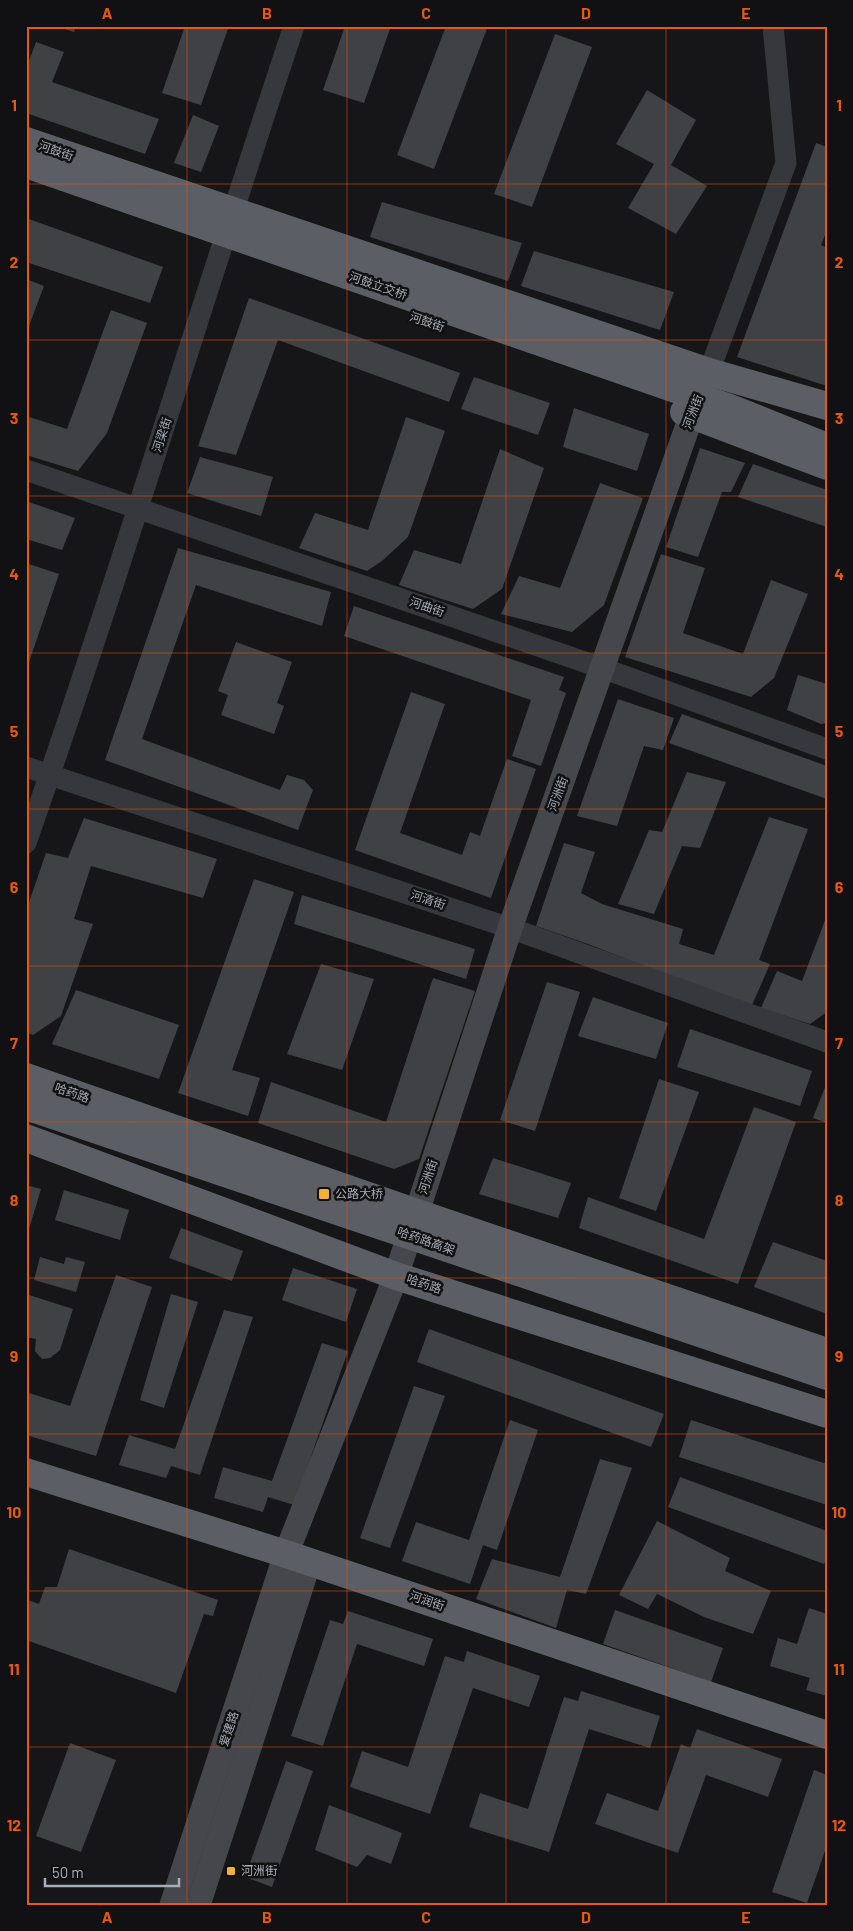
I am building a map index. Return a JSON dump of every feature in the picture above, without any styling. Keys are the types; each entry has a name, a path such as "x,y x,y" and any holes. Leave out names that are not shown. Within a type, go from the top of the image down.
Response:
{"highway":[{"name":"河鼓街","path":"26,141 709,372 827,406"},
{"name":"河鼓立交桥","path":"26,164 730,408"},
{"name":"河鼓街","path":"26,184 691,414 827,466"},
{"path":"730,408 827,432"},
{"path":"730,408 827,447"},
{"name":"哈药路","path":"26,1077 416,1213 827,1352"},
{"name":"哈药路高架","path":"26,1106 827,1376"},
{"name":"哈药路","path":"26,1138 396,1276 827,1414"},
{"name":"河润街","path":"26,1472 298,1558 827,1736"}],"main road":[{"name":"河洲街","path":"298,1558 396,1276 510,928 691,414 709,372"},
{"name":"爱建路","path":"172,1905 298,1558"},
{"name":"爱建路","path":"198,1905 298,1558"}],"street":[{"name":"河梁街","path":"26,843 139,508 232,210 294,26"},
{"name":"河洲街","path":"709,372 786,163 773,26"},
{"name":"河曲街","path":"26,470 602,668 827,749"},
{"name":"河清街","path":"26,767 510,928 827,1042"}],"building":[{"path":"55,26 76,26 74,32"},
{"path":"185,26 229,26 201,105 162,93"},
{"path":"345,26 391,26 364,103 323,90"},
{"path":"446,26 488,26 434,169 397,155"},
{"path":"555,34 592,47 532,207 494,194"},
{"path":"36,42 64,52 52,82 159,119 145,154 26,113 26,69"},
{"path":"647,90 696,120 671,165 707,186 676,234 628,208 654,164 616,144"},
{"path":"193,115 219,126 201,172 174,163"},
{"path":"816,143 827,147 827,230 821,245 827,248 827,386 737,357"},
{"path":"382,202 522,243 508,281 370,237"},
{"path":"26,218 163,267 150,303 26,262"},
{"path":"534,251 674,292 660,330 521,286"},
{"path":"26,279 44,286 26,334"},
{"path":"249,298 460,373 449,402 278,340 236,455 198,446"},
{"path":"111,310 147,323 107,433 78,471 26,455 26,416 67,429"},
{"path":"474,377 550,403 538,435 461,409"},
{"path":"574,408 649,434 637,471 563,447"},
{"path":"406,417 445,431 408,537 382,561 367,571 299,548 315,513 368,530"},
{"path":"700,448 745,463 731,492 722,492 698,557 666,547"},
{"path":"500,449 544,468 502,589 473,609 399,585 414,550 461,564"},
{"path":"200,457 273,477 261,516 187,493"},
{"path":"753,464 827,490 827,527 738,497"},
{"path":"600,483 643,498 604,605 572,632 501,614 519,576 560,588"},
{"path":"26,501 75,518 62,550 26,539"},
{"path":"178,548 331,592 322,626 196,585 142,739 280,790 287,775 304,780 313,790 298,830 105,760"},
{"path":"661,554 705,568 683,633 743,654 771,580 808,594 774,678 751,697 625,657"},
{"path":"26,563 59,574 27,668 26,668"},
{"path":"354,606 564,677 559,690 566,693 541,766 512,756 531,700 344,636"},
{"path":"236,642 292,662 277,703 284,706 274,734 221,715 228,695 218,691"},
{"path":"798,675 827,684 827,723 821,724 787,710"},
{"path":"411,692 445,704 400,833 462,855 470,832 480,836 507,759 536,769 491,898 355,850"},
{"path":"618,699 674,718 663,750 644,746 617,826 577,816"},
{"path":"682,714 827,766 827,799 669,743"},
{"path":"687,772 726,782 700,848 682,846 654,914 618,904 649,830 662,832"},
{"path":"769,817 808,829 759,960 770,964 752,1005 536,926 564,843 595,852 581,893 602,904 683,929 679,944 714,955"},
{"path":"84,818 217,859 203,898 91,866 74,919 93,924 61,1016 33,1035 26,1032 26,911 46,853 68,858"},
{"path":"254,879 294,892 232,1070 260,1078 248,1116 178,1093"},
{"path":"302,895 475,949 466,979 294,924"},
{"path":"827,915 827,1012 810,1024 761,1008 777,971 802,981"},
{"path":"321,964 374,979 342,1070 287,1054"},
{"path":"433,978 475,991 419,1159 394,1169 258,1123 271,1082 386,1122"},
{"path":"547,982 580,992 535,1131 500,1120"},
{"path":"76,990 179,1025 159,1079 52,1044"},
{"path":"593,997 668,1023 656,1059 578,1036"},
{"path":"690,1029 812,1071 800,1106 677,1067"},
{"path":"659,1079 699,1092 656,1211 619,1198"},
{"path":"827,1082 827,1123 813,1118"},
{"path":"754,1107 796,1122 738,1284 579,1228 588,1197 704,1239"},
{"path":"493,1158 571,1183 558,1218 479,1194"},
{"path":"26,1185 41,1189 27,1236 26,1236"},
{"path":"64,1190 129,1210 120,1240 55,1220"},
{"path":"181,1228 243,1251 232,1281 169,1258"},
{"path":"773,1242 827,1261 827,1314 754,1287"},
{"path":"40,1257 64,1264 66,1257 85,1262 76,1292 34,1280"},
{"path":"293,1268 357,1289 346,1322 282,1300"},
{"path":"116,1275 152,1287 96,1456 26,1435 26,1392 70,1406"},
{"path":"26,1294 73,1309 60,1350 50,1358 42,1359 35,1351 36,1339 26,1337"},
{"path":"171,1294 198,1302 164,1408 140,1400"},
{"path":"224,1310 253,1317 200,1475 171,1466 166,1478 119,1465 129,1435 175,1449"},
{"path":"429,1329 664,1414 651,1447 417,1362"},
{"path":"322,1343 348,1351 294,1505 268,1497 263,1512 214,1498 223,1467 272,1481"},
{"path":"414,1386 445,1396 390,1548 360,1538"},
{"path":"510,1420 538,1430 497,1550 483,1545 470,1584 402,1561 416,1522 469,1540"},
{"path":"691,1420 827,1464 827,1505 679,1457"},
{"path":"600,1459 632,1468 586,1594 567,1590 556,1628 476,1599 492,1559 560,1577"},
{"path":"680,1477 827,1531 827,1558 824,1564 668,1507"},
{"path":"657,1521 730,1558 725,1571 771,1591 753,1634 704,1617 657,1594 648,1609 619,1595"},
{"path":"69,1549 218,1600 213,1616 204,1614 176,1693 26,1640 26,1606 28,1600 39,1604 45,1587 57,1587"},
{"path":"809,1608 827,1614 827,1696 806,1690 810,1678 770,1666 778,1638 797,1644"},
{"path":"615,1610 723,1648 711,1682 603,1644"},
{"path":"348,1611 433,1639 424,1666 357,1644 323,1746 291,1736 330,1620 343,1624"},
{"path":"467,1651 540,1676 529,1707 473,1688 430,1814 350,1787 362,1751 408,1767 445,1656 464,1662"},
{"path":"581,1691 660,1716 650,1748 589,1729 549,1852 469,1827 480,1793 528,1809 564,1697 578,1701"},
{"path":"697,1729 782,1759 768,1797 706,1775 678,1853 595,1824 607,1793 658,1811 681,1744 690,1748"},
{"path":"70,1743 116,1760 81,1852 36,1836"},
{"path":"286,1761 313,1771 272,1887 245,1877"},
{"path":"814,1770 827,1775 827,1845 807,1903 772,1892"},
{"path":"329,1805 402,1833 391,1864 367,1855 357,1867 315,1850"}],"place":[{"name":"公路大桥","path":"324,1194"},
{"name":"河洲街","path":"231,1871"}]}
